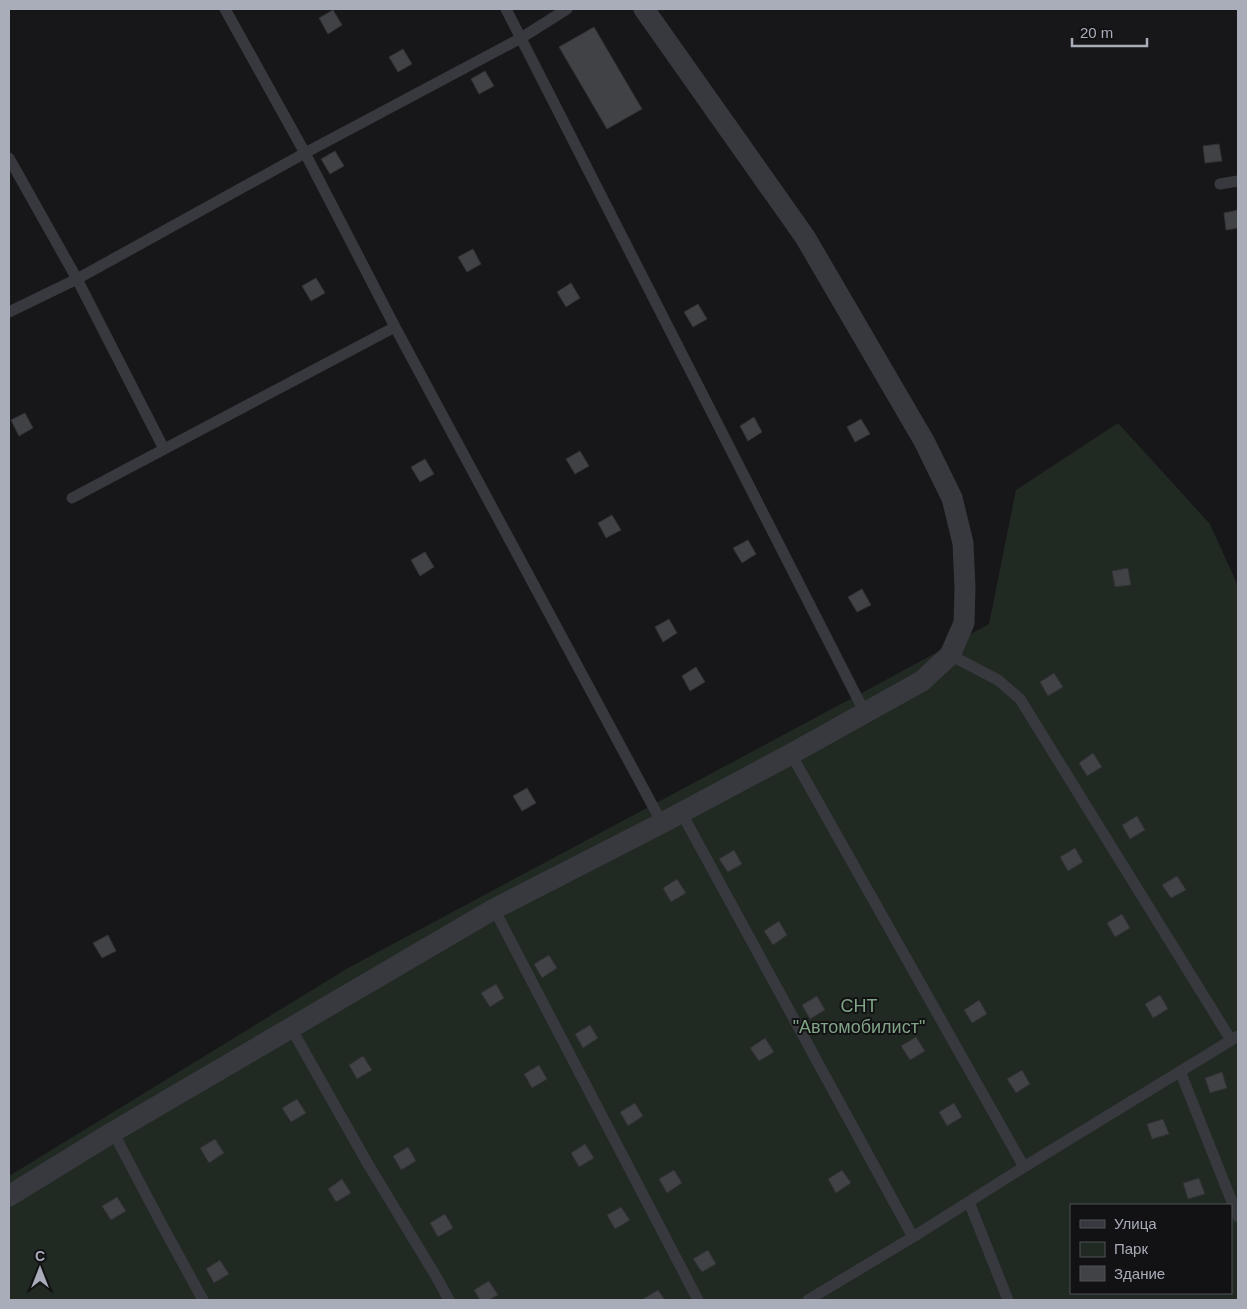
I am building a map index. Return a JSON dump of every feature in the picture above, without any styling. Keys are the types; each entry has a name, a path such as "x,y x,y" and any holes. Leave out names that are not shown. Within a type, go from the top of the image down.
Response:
{"street":[{"path":"9,1196 113,1132 494,909 662,823 922,681 950,655 964,623 965,588 963,543 952,498 924,441 805,237 644,9"}],"lane":[{"path":"225,9 305,153 395,327 662,823"},
{"path":"506,9 864,713"},
{"path":"9,312 77,279 305,153 521,38 567,9"},
{"path":"9,158 77,279 164,449"},
{"path":"1220,184 1238,182"},
{"path":"72,498 395,327"},
{"path":"808,1300 1235,1038 1020,699 998,680 950,655"},
{"path":"791,754 1024,1167"},
{"path":"681,812 913,1237"},
{"path":"494,909 698,1300"},
{"path":"291,1028 368,1164 449,1300"},
{"path":"1180,1071 1238,1218"},
{"path":"113,1132 203,1300"},
{"path":"969,1202 1008,1300"}],"green space":[{"name":"СНТ \"Автомобилист\"","path":"1118,423 1210,524 1238,586 1238,1300 9,1300 9,1176 348,968 989,624 1016,490"}],"building":[{"path":"333,10 342,25 328,34 319,18"},
{"path":"594,27 642,109 607,129 559,47"},
{"path":"403,49 412,64 398,72 389,57"},
{"path":"485,71 494,86 479,94 471,79"},
{"path":"1219,144 1222,161 1205,163 1203,146"},
{"path":"335,151 344,166 330,174 321,159"},
{"path":"1238,210 1238,228 1226,230 1224,213"},
{"path":"473,249 481,264 467,272 458,257"},
{"path":"316,278 325,293 311,301 302,286"},
{"path":"571,283 580,298 566,307 557,292"},
{"path":"698,304 707,319 693,327 684,312"},
{"path":"25,413 33,428 19,436 11,420"},
{"path":"754,417 762,432 748,441 740,426"},
{"path":"861,419 870,434 855,442 847,427"},
{"path":"580,451 589,466 575,474 566,459"},
{"path":"425,459 434,474 420,482 411,467"},
{"path":"612,515 621,530 606,538 598,523"},
{"path":"748,540 756,554 742,563 733,548"},
{"path":"425,552 434,567 420,576 411,560"},
{"path":"1128,568 1131,585 1115,587 1112,571"},
{"path":"862,589 871,605 857,612 848,597"},
{"path":"669,619 677,633 663,642 655,627"},
{"path":"696,667 705,682 690,691 682,676"},
{"path":"1054,673 1063,687 1048,696 1040,682"},
{"path":"1093,753 1102,767 1087,776 1079,763"},
{"path":"527,788 536,803 522,811 513,796"},
{"path":"1137,816 1145,830 1130,839 1122,825"},
{"path":"1075,848 1083,862 1068,871 1060,857"},
{"path":"734,850 742,864 728,872 719,859"},
{"path":"1177,876 1186,890 1171,898 1162,885"},
{"path":"677,879 686,893 671,902 663,888"},
{"path":"1122,914 1130,928 1115,937 1107,923"},
{"path":"779,921 787,935 773,945 764,931"},
{"path":"108,935 116,951 102,958 93,943"},
{"path":"549,955 557,968 542,978 534,964"},
{"path":"496,984 504,998 490,1007 481,993"},
{"path":"1160,995 1168,1009 1153,1018 1145,1004"},
{"path":"817,996 825,1010 810,1019 802,1005"},
{"path":"979,1000 987,1014 972,1023 964,1010"},
{"path":"590,1025 598,1038 583,1048 575,1034"},
{"path":"916,1037 925,1051 910,1060 901,1046"},
{"path":"765,1038 774,1052 759,1061 750,1048"},
{"path":"363,1056 372,1070 357,1079 349,1065"},
{"path":"539,1065 547,1079 532,1088 524,1074"},
{"path":"1022,1070 1030,1084 1016,1093 1007,1079"},
{"path":"1222,1072 1227,1088 1210,1093 1205,1078"},
{"path":"297,1099 306,1113 291,1122 282,1108"},
{"path":"635,1103 643,1116 628,1126 620,1112"},
{"path":"954,1103 962,1117 947,1126 939,1112"},
{"path":"1163,1119 1169,1134 1152,1139 1147,1124"},
{"path":"215,1139 224,1153 209,1163 200,1148"},
{"path":"585,1144 594,1158 579,1167 571,1153"},
{"path":"408,1147 416,1161 401,1170 393,1156"},
{"path":"674,1170 682,1183 667,1193 659,1179"},
{"path":"842,1170 851,1183 836,1193 828,1179"},
{"path":"1199,1178 1205,1194 1188,1199 1183,1183"},
{"path":"342,1179 351,1193 336,1202 328,1189"},
{"path":"117,1197 126,1211 111,1220 102,1206"},
{"path":"621,1207 630,1220 615,1229 607,1215"},
{"path":"445,1214 453,1228 438,1237 430,1223"},
{"path":"708,1250 716,1264 702,1272 693,1259"},
{"path":"220,1260 229,1274 214,1283 206,1269"},
{"path":"489,1281 498,1295 489,1300 480,1300 474,1290"},
{"path":"658,1290 665,1300 643,1299"}]}
